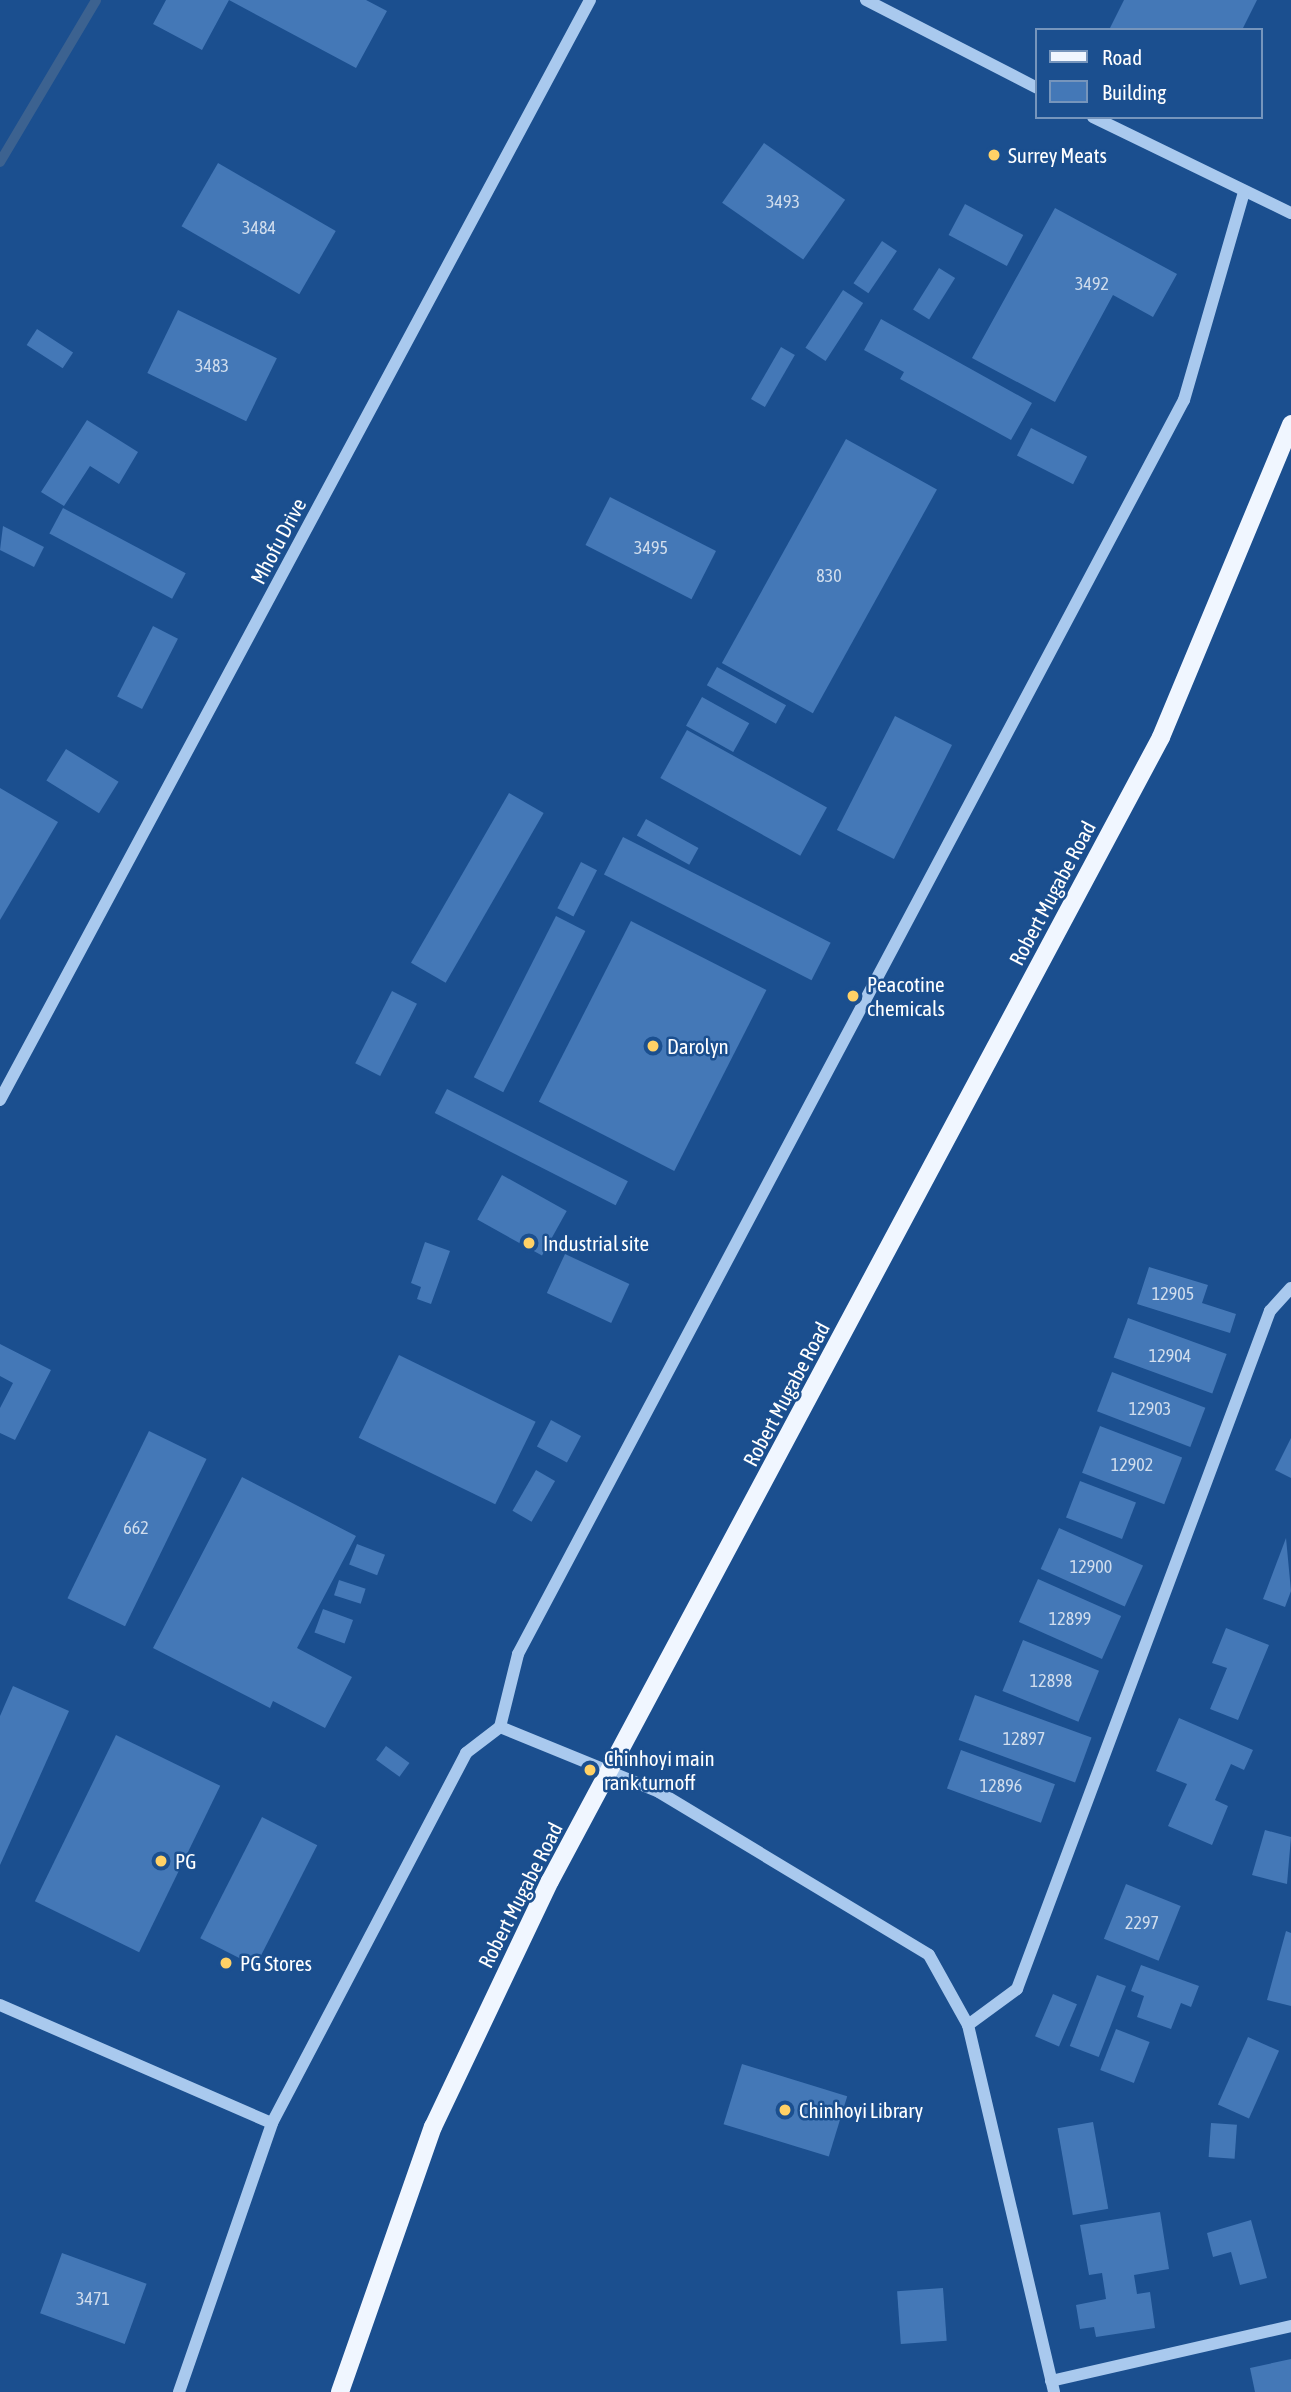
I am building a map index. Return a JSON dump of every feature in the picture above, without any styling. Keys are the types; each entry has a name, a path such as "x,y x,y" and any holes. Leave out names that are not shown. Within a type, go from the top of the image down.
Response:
{"main road":[{"name":"Robert Mugabe Road","path":"340,2392 433,2127 550,1881 1161,737 1291,424"}],"street":[{"name":"Mhofu Drive","path":"0,1100 590,0"},
{"path":"866,0 1036,88"},
{"path":"1097,119 1243,195 1291,213"},
{"path":"179,2392 272,2123 466,1753 500,1727 518,1654 1184,400 1243,195"},
{"path":"968,2025 1017,1989 1270,1311 1291,1288"},
{"path":"500,1727 612,1769 929,1955 968,2025 1053,2387 1291,2326"},
{"path":"0,2005 272,2123"}],"building":[{"path":"166,0 229,0 202,50 153,24"},
{"path":"229,0 366,0 387,11 356,68"},
{"path":"1124,0 1257,0 1243,28 1110,28"},
{"path":"764,143 845,200 803,260 722,203"},
{"path":"218,163 336,231 299,294 182,226"},
{"path":"965,204 1023,235 1007,266 949,235"},
{"path":"1055,208 1177,274 1153,317 1113,295 1055,402 972,358"},
{"path":"882,241 897,251 868,293 853,283"},
{"path":"939,268 955,278 929,320 913,310"},
{"path":"843,290 863,303 826,361 805,348"},
{"path":"178,310 277,358 246,421 147,373"},
{"path":"881,319 1032,403 1011,440 900,379 904,372 864,350"},
{"path":"37,329 73,352 63,368 27,345"},
{"path":"781,347 795,355 765,407 751,399"},
{"path":"87,420 138,452 119,484 90,466 64,506 41,492"},
{"path":"1031,428 1087,457 1073,484 1017,456"},
{"path":"846,439 937,489 813,713 722,663"},
{"path":"610,497 716,551 692,599 585,545"},
{"path":"63,508 186,573 172,599 49,534"},
{"path":"3,526 44,547 34,567 0,550"},
{"path":"153,626 178,639 142,709 117,696"},
{"path":"717,667 786,705 776,724 707,685"},
{"path":"702,697 749,723 733,752 686,726"},
{"path":"895,716 952,745 894,859 837,830"},
{"path":"687,730 827,808 800,856 660,778"},
{"path":"66,749 119,782 99,813 46,780"},
{"path":"0,788 58,822 0,920"},
{"path":"509,793 544,813 446,983 411,963"},
{"path":"646,819 698,848 689,865 637,836"},
{"path":"623,837 831,943 812,980 604,874"},
{"path":"581,862 597,870 573,917 557,908"},
{"path":"556,916 585,931 503,1092 474,1077"},
{"name":"Darolyn","path":"631,921 766,990 674,1171 539,1102"},
{"path":"392,991 417,1004 380,1076 355,1063"},
{"path":"447,1089 628,1181 616,1205 435,1113"},
{"path":"502,1175 567,1211 542,1255 477,1220"},
{"path":"425,1242 450,1251 431,1304 417,1299 421,1287 411,1283"},
{"path":"565,1254 629,1284 611,1323 547,1293"},
{"path":"1149,1267 1208,1285 1202,1303 1236,1314 1230,1333 1137,1304"},
{"path":"1128,1318 1227,1354 1212,1393 1114,1357"},
{"path":"0,1344 51,1370 15,1440 0,1433 0,1408 13,1383 0,1376"},
{"path":"399,1355 536,1422 495,1504 359,1438"},
{"path":"1112,1372 1205,1408 1190,1447 1097,1411"},
{"path":"551,1420 581,1436 567,1462 537,1446"},
{"path":"1100,1426 1182,1458 1164,1504 1082,1473"},
{"path":"149,1431 207,1459 125,1626 67,1598"},
{"path":"1291,1438 1291,1478 1275,1470"},
{"path":"536,1470 555,1481 532,1522 512,1511"},
{"path":"242,1477 356,1536 297,1648 352,1677 325,1728 273,1701 270,1708 153,1648"},
{"path":"1080,1481 1136,1503 1122,1539 1066,1517"},
{"path":"1059,1528 1143,1565 1125,1607 1041,1569"},
{"path":"1286,1538 1291,1591 1285,1607 1263,1599"},
{"path":"357,1544 385,1555 377,1575 349,1565"},
{"path":"1038,1579 1121,1616 1102,1659 1019,1622"},
{"path":"339,1580 366,1589 361,1604 334,1595"},
{"path":"323,1609 353,1620 345,1643 314,1632"},
{"path":"1226,1628 1269,1645 1238,1720 1210,1709 1227,1668 1212,1663"},
{"path":"1023,1640 1099,1671 1078,1722 1002,1691"},
{"path":"13,1686 69,1711 0,1865 0,1716"},
{"path":"975,1695 1092,1737 1075,1783 959,1740"},
{"path":"1179,1718 1253,1750 1244,1770 1231,1764 1215,1800 1228,1806 1212,1845 1168,1826 1187,1784 1156,1771"},
{"path":"116,1735 220,1786 139,1952 35,1901"},
{"path":"386,1746 409,1763 399,1777 376,1760"},
{"path":"961,1750 1055,1784 1041,1823 947,1789"},
{"path":"262,1817 317,1845 255,1966 200,1938"},
{"path":"1265,1830 1291,1837 1287,1884 1252,1875"},
{"path":"1126,1884 1181,1906 1159,1961 1104,1939"},
{"path":"1286,1931 1291,1933 1291,2006 1267,2000"},
{"path":"1141,1965 1199,1986 1191,2007 1181,2003 1171,2029 1137,2017 1144,1996 1131,1991"},
{"path":"1097,1975 1126,1986 1099,2057 1070,2046"},
{"path":"1053,1994 1077,2004 1059,2047 1035,2036"},
{"path":"1116,2029 1150,2042 1134,2083 1100,2070"},
{"path":"1248,2037 1279,2051 1249,2118 1218,2105"},
{"name":"Chinhoyi Library","path":"742,2064 847,2096 829,2156 724,2124"},
{"path":"1093,2122 1108,2209 1073,2215 1058,2128"},
{"path":"1211,2123 1237,2125 1235,2159 1209,2157"},
{"path":"1160,2212 1169,2269 1134,2275 1137,2294 1150,2292 1155,2328 1096,2337 1094,2327 1080,2329 1076,2305 1106,2299 1102,2273 1089,2275 1080,2225"},
{"path":"1251,2220 1267,2278 1240,2285 1231,2252 1213,2257 1207,2233"},
{"path":"62,2253 147,2284 125,2344 40,2313"},
{"path":"943,2288 947,2341 901,2344 897,2291"},
{"path":"1291,2359 1291,2392 1255,2392 1250,2368"}],"waterway":[{"path":"0,162 96,0"}],"place":[{"name":"Surrey Meats","path":"994,155"},
{"name":"Peacotine chemicals","path":"853,996"},
{"name":"Darolyn","path":"653,1046"},
{"name":"Industrial site","path":"529,1243"},
{"name":"Chinhoyi main rank turnoff","path":"590,1770"},
{"name":"PG","path":"161,1861"},
{"name":"PG Stores","path":"226,1963"},
{"name":"Chinhoyi Library","path":"785,2110"}]}
